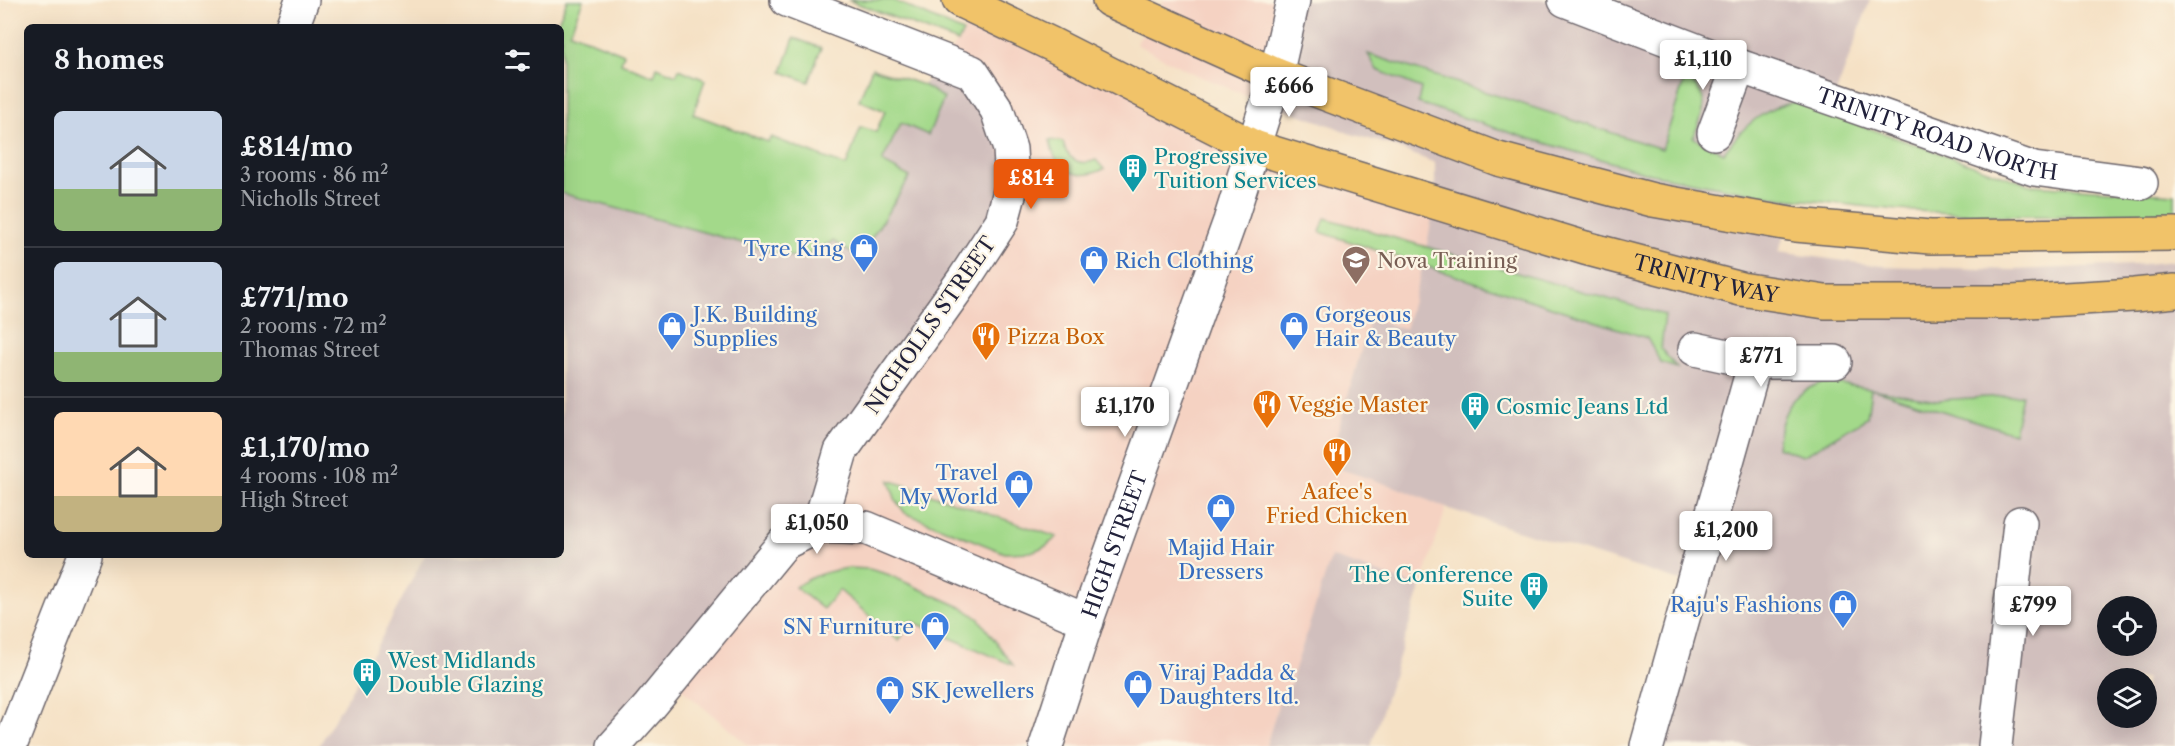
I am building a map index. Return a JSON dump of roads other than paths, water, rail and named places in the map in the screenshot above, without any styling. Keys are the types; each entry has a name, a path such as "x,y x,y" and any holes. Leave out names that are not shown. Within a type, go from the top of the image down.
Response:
{"main road":[{"name":"TRINITY WAY","path":"959,0 1254,147 1674,273 1741,289 1825,302 2012,302 2175,291"},
{"path":"1109,0 1276,75 1498,159 1653,200 1796,225 1930,237 2175,234"}],"street":[{"path":"293,24 302,0"},
{"name":"NICHOLLS STREET","path":"787,0 972,72 997,110 1010,149 1012,184 1002,221 964,279 841,451 819,526"},
{"name":"HIGH STREET","path":"1046,746 1087,621 1227,229 1276,75 1293,0"},
{"name":"TRINITY ROAD NORTH","path":"1565,0 1739,66 2034,169 2141,183"},
{"path":"1714,133 1739,66"},
{"path":"1695,349 1755,362 1835,362"},
{"path":"1647,746 1755,362"},
{"path":"1995,746 2020,523"},
{"path":"614,746 784,543 819,526 866,528 1087,621"},
{"path":"10,746 84,558"}],"place":[{"name":"Progressive Tuition Services","path":"1133,194"},
{"name":"Tyre King","path":"864,274"},
{"name":"Rich Clothing","path":"1094,286"},
{"name":"Nova Training","path":"1356,286"},
{"name":"J.K. Building Supplies","path":"672,352"},
{"name":"Gorgeous Hair & Beauty","path":"1294,352"},
{"name":"Pizza Box","path":"986,362"},
{"name":"Veggie Master","path":"1267,430"},
{"name":"Cosmic Jeans Ltd","path":"1475,432"},
{"name":"Aafee's Fried Chicken","path":"1337,478"},
{"name":"Travel My World","path":"1019,510"},
{"name":"Majid Hair Dressers","path":"1221,534"},
{"name":"The Conference Suite","path":"1534,612"},
{"name":"Raju's Fashions","path":"1843,630"},
{"name":"SN Furniture","path":"935,652"},
{"name":"West Midlands Double Glazing","path":"367,698"},
{"name":"Viraj Padda & Daughters ltd.","path":"1138,710"},
{"name":"SK Jewellers","path":"890,716"}]}
